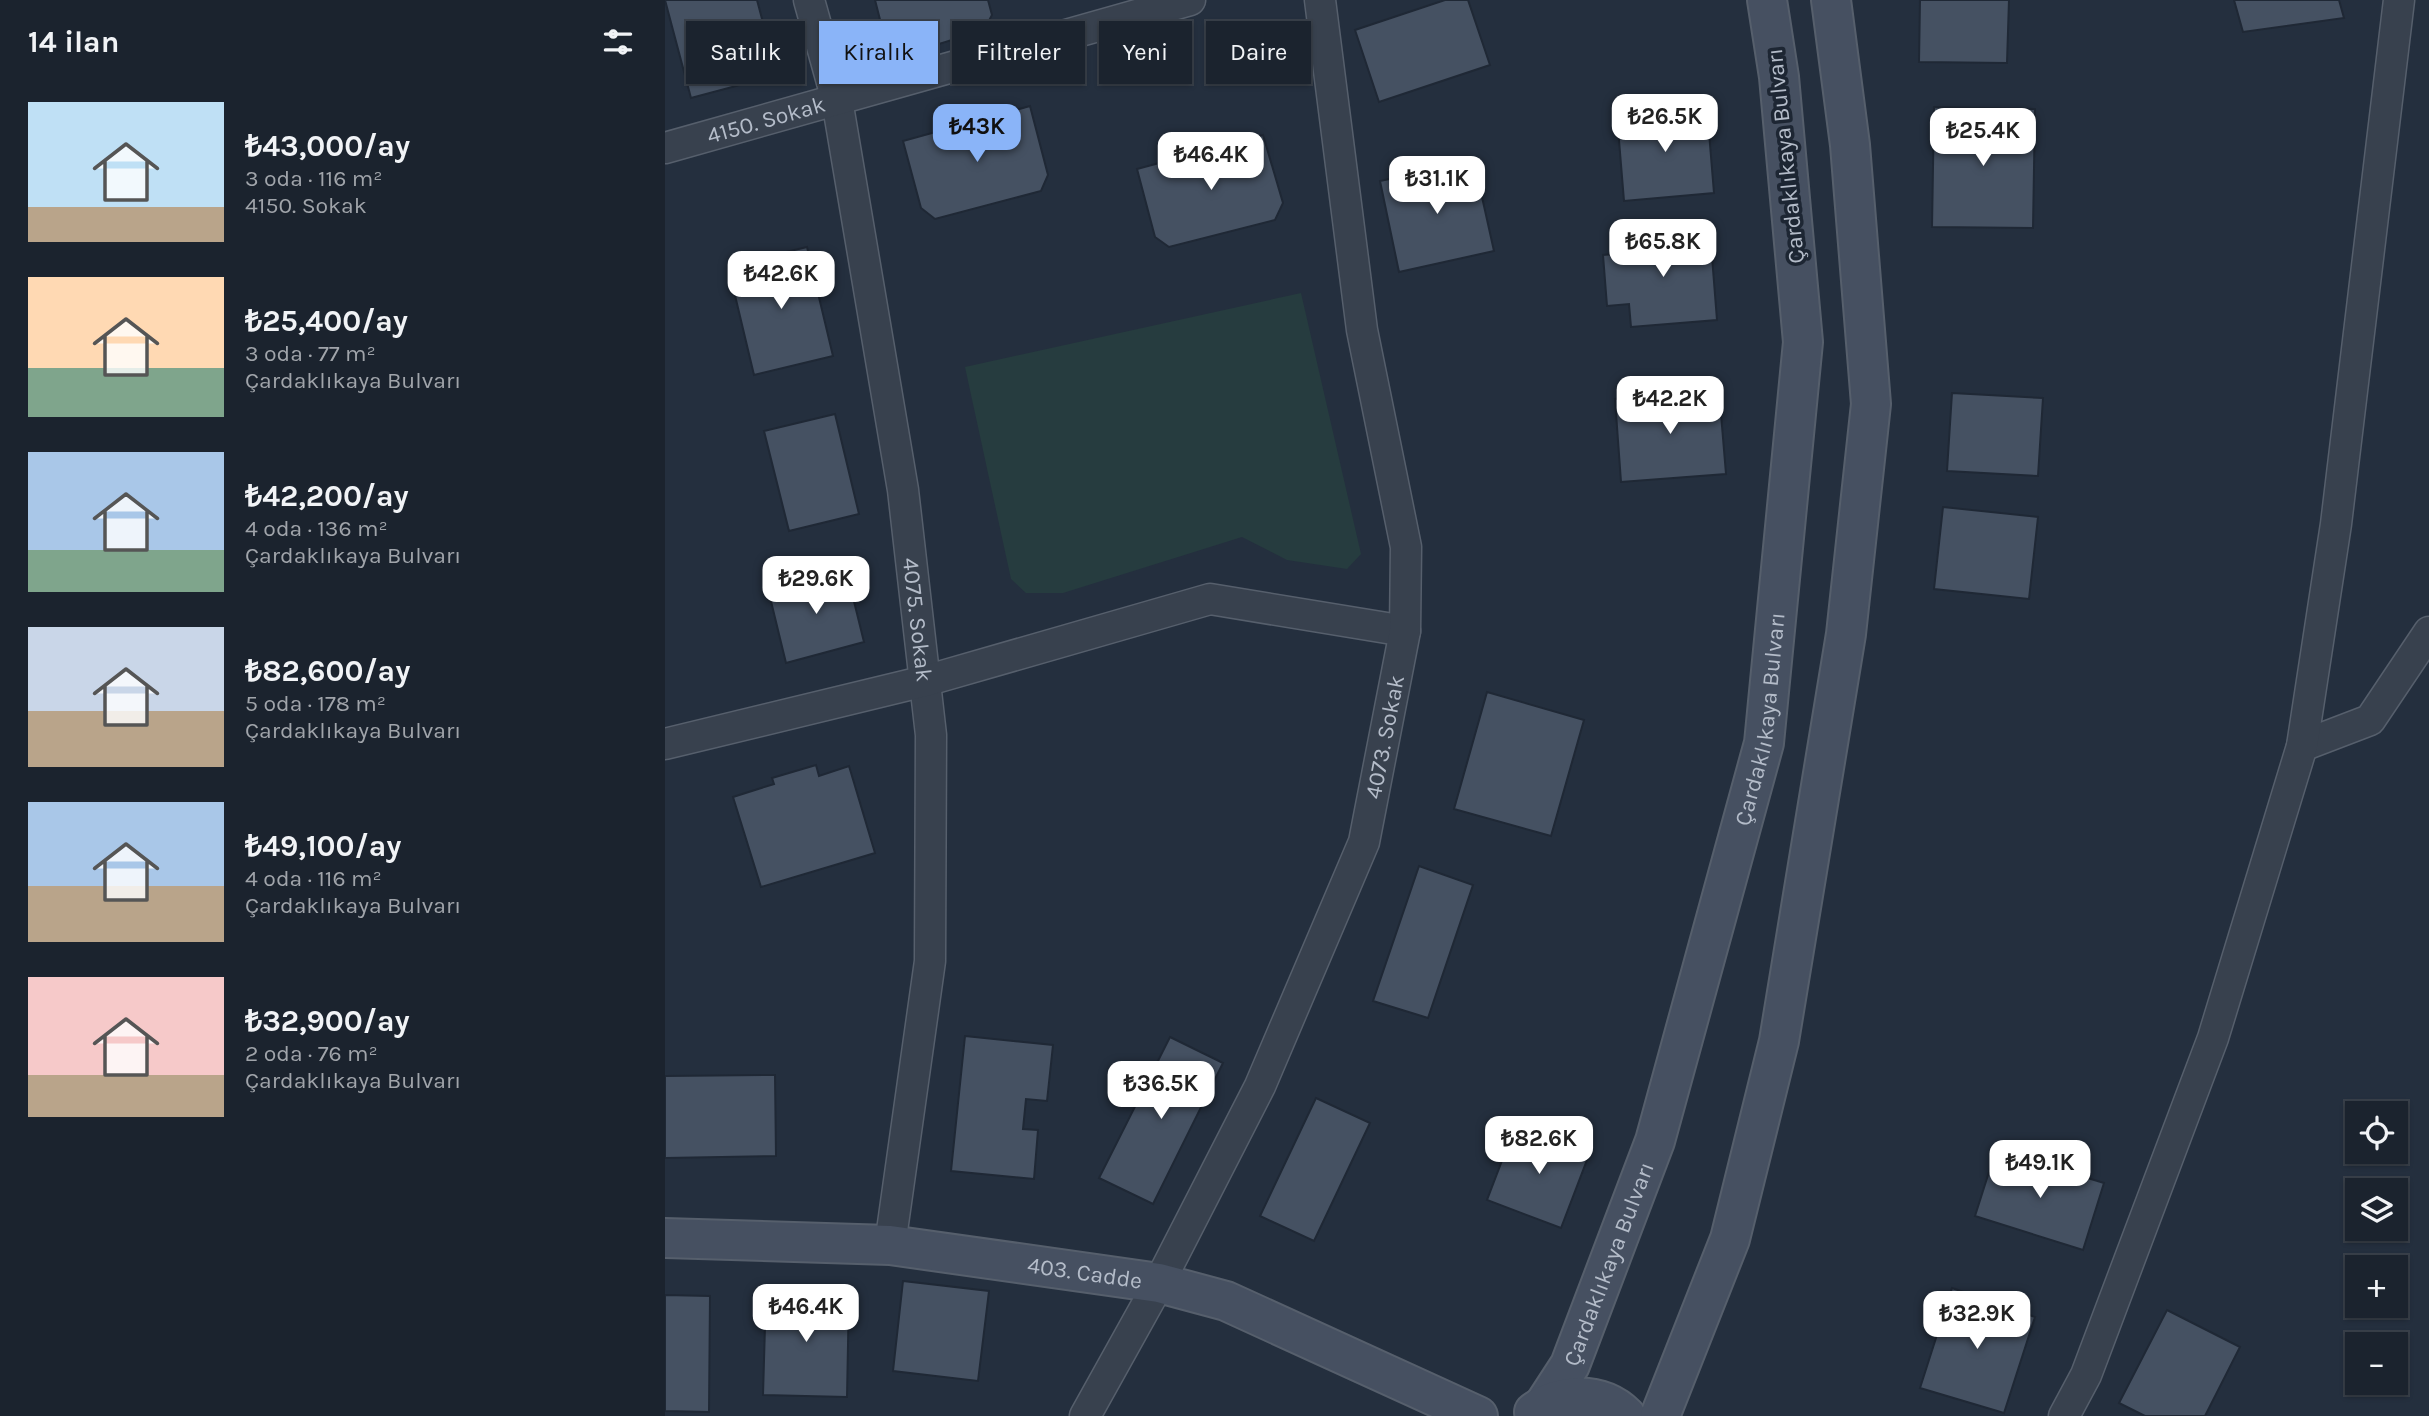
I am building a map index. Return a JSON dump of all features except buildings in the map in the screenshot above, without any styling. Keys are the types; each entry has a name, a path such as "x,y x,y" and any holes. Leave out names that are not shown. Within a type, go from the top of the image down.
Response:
{"main road":[{"name":"Çardaklıkaya Bulvarı","path":"1537,1411 1570,1366 1655,1141 1764,743 1803,342 1779,77 1767,0"},
{"path":"1660,1416 1730,1239 1779,1041 1846,634 1871,404 1850,145 1831,0"},
{"name":"403. Cadde","path":"665,1238 890,1245 1159,1283 1226,1301 1478,1416"},
{"path":"1537,1411 1558,1399 1580,1397 1602,1401 1626,1416"}],"street":[{"name":"4075. Sokak","path":"809,0 837,100 903,490 931,735 930,961 890,1245"},
{"name":"4150. Sokak","path":"665,148 1190,0"},
{"name":"4073. Sokak","path":"1085,1416 1159,1283 1260,1086 1364,842 1405,631 1406,547 1362,330 1320,0"},
{"path":"2064,1416 2086,1376 2213,1038 2302,746 2338,510 2399,0"},
{"path":"665,744 925,681 1210,599 1405,631"},
{"path":"2302,746 2370,720 2429,632"}],"green space":[{"path":"1301,293 1361,554 1347,569 1287,560 1242,537 1063,593 1026,593 1011,579 965,367"}]}
